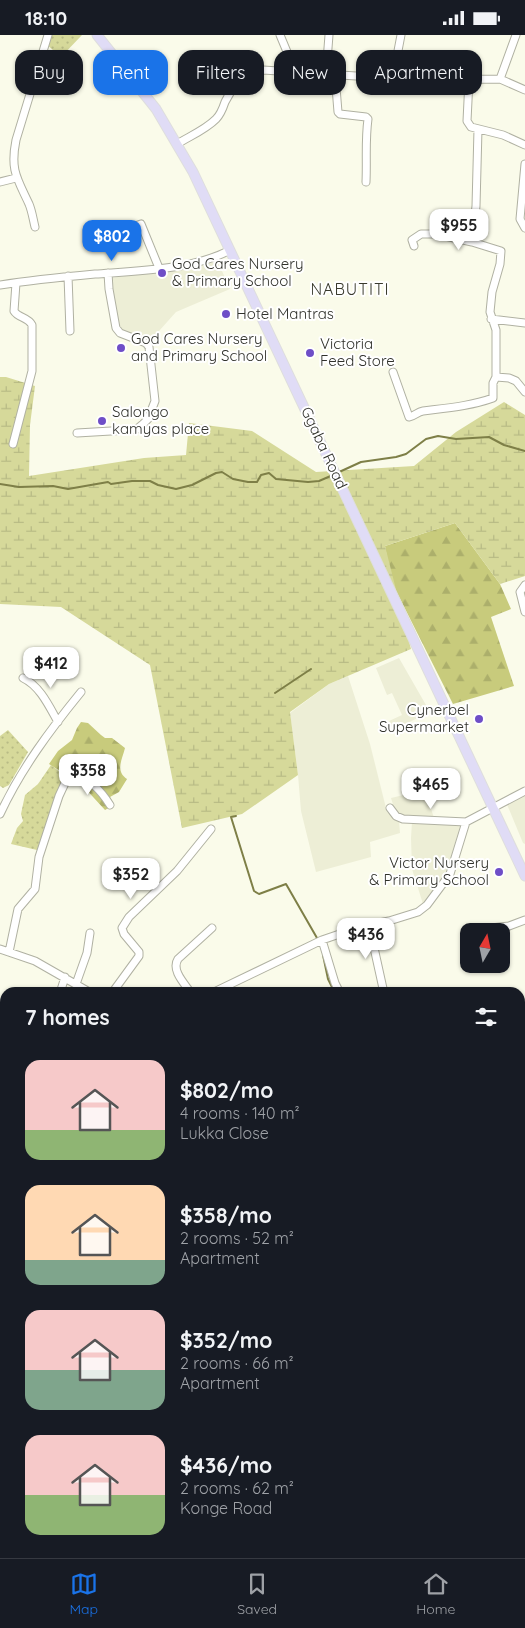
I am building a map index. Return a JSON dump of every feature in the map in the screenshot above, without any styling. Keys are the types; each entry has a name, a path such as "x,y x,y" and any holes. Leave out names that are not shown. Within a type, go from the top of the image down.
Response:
{"main road":[{"name":"Ggaba Road","path":"97,35 156,109 193,172 525,876"}],"street":[{"path":"36,227 30,206 16,178 13,157 16,140 48,35"},
{"path":"280,35 286,50"},
{"path":"328,50 329,35"},
{"path":"398,50 401,35"},
{"path":"500,79 516,35"},
{"path":"177,144 218,117 231,92 248,76 263,69 274,70"},
{"path":"482,80 500,79 525,89"},
{"path":"336,95 336,110 340,113 366,117 368,119 365,141 367,161 366,182"},
{"path":"468,95 467,121 471,127 503,135 525,145"},
{"path":"472,242 476,206 478,129"},
{"path":"525,164 520,219 525,228"},
{"path":"0,182 16,178"},
{"path":"116,233 141,223 159,269"},
{"path":"393,371 409,417 414,417 420,412 461,406 493,398 493,383 496,377 496,330 490,313 492,292 502,253 500,249 426,233 413,238 414,247"},
{"path":"0,285 68,276 159,269 203,261 230,250"},
{"path":"77,433 137,429 148,419 155,401 148,347 146,343 120,333 116,328 108,289 108,273"},
{"path":"68,276 70,331"},
{"path":"13,444 32,371 32,325 14,311 16,283"},
{"path":"491,319 525,323"},
{"path":"496,377 509,378 516,381 525,392"},
{"path":"525,585 520,592 525,612"},
{"path":"24,678 31,682 40,692 58,722"},
{"path":"0,814 14,785 42,741 81,692"},
{"path":"9,952 18,909 34,889 39,857 59,796 66,781 73,775 85,777 110,805"},
{"path":"390,808 403,819 466,822 525,791"},
{"path":"224,987 344,931 413,915 428,905 454,867 466,822"},
{"path":"117,987 139,956 139,953 122,928 128,917 177,871 211,829"},
{"path":"510,926 525,920"},
{"path":"369,925 383,987"},
{"path":"187,987 176,970 175,964 212,928"},
{"path":"76,983 88,953 90,933"},
{"path":"322,940 337,987"},
{"path":"0,949 35,961 82,987"},
{"path":"62,987 65,977"},
{"path":"305,1558 313,1558"}],"shaded area":[{"path":"218,262 230,289 176,312 151,340 128,335 115,324 111,278"},
{"path":"399,658 430,712 393,730 389,721 402,715 392,693 387,695 376,668"},
{"path":"348,676 370,744 387,812 399,821 400,833 370,842 371,857 316,872 301,811 290,713 329,684"},
{"path":"425,790 434,818 409,818 395,811 391,798"},
{"path":"525,795 525,844 506,802"},
{"path":"412,822 461,823 445,877 423,904 412,869"}],"green space":[{"path":"49,35 82,35 68,50 53,50 46,44"},
{"path":"0,377 35,386 30,425 29,476 144,458 186,455 189,423 252,431 316,472 414,466 456,432 504,402 525,415 525,576 500,584 455,523 385,546 411,649 329,684 290,712 298,775 242,814 182,828 150,665 61,607 0,604"},
{"path":"455,523 500,584 511,609 491,617 514,686 453,704 391,581 385,546"},
{"path":"81,722 88,723 105,738 112,738 125,748 120,769 123,776 127,779 119,792 110,797 114,805 105,810 82,785 73,784 60,771 49,764 58,751 72,740"},
{"path":"8,730 28,752 9,785 3,788 0,786 0,736"},
{"path":"51,765 65,776 37,850 11,844 17,828 23,821 21,814 25,795 38,784"}],"waterway":[{"path":"337,473 361,462 406,454 426,439 438,436 456,439 489,437 504,445 525,451"},
{"path":"0,484 19,487 53,486 68,489 108,482 111,484 150,481 176,489 192,485 222,472 233,479 248,482 257,482 261,475 269,473 276,479 308,482 319,481 333,475"},
{"path":"275,693 311,669"},
{"path":"236,816 231,817 254,891 259,894 286,884 317,938"},
{"path":"323,955 328,979 332,987"}],"place":[{"name":"God Cares Nursery & Primary School","path":"162,273"},
{"name":"Hotel Mantras","path":"226,314"},
{"name":"God Cares Nursery and Primary School","path":"121,348"},
{"name":"Victoria Feed Store","path":"310,353"},
{"name":"Salongo kamyas place","path":"102,421"},
{"name":"Cynerbel Supermarket","path":"479,719"},
{"name":"Victor Nursery & Primary School","path":"499,872"}],"district":[{"name":"NABUTITI","path":"350,289"}]}
